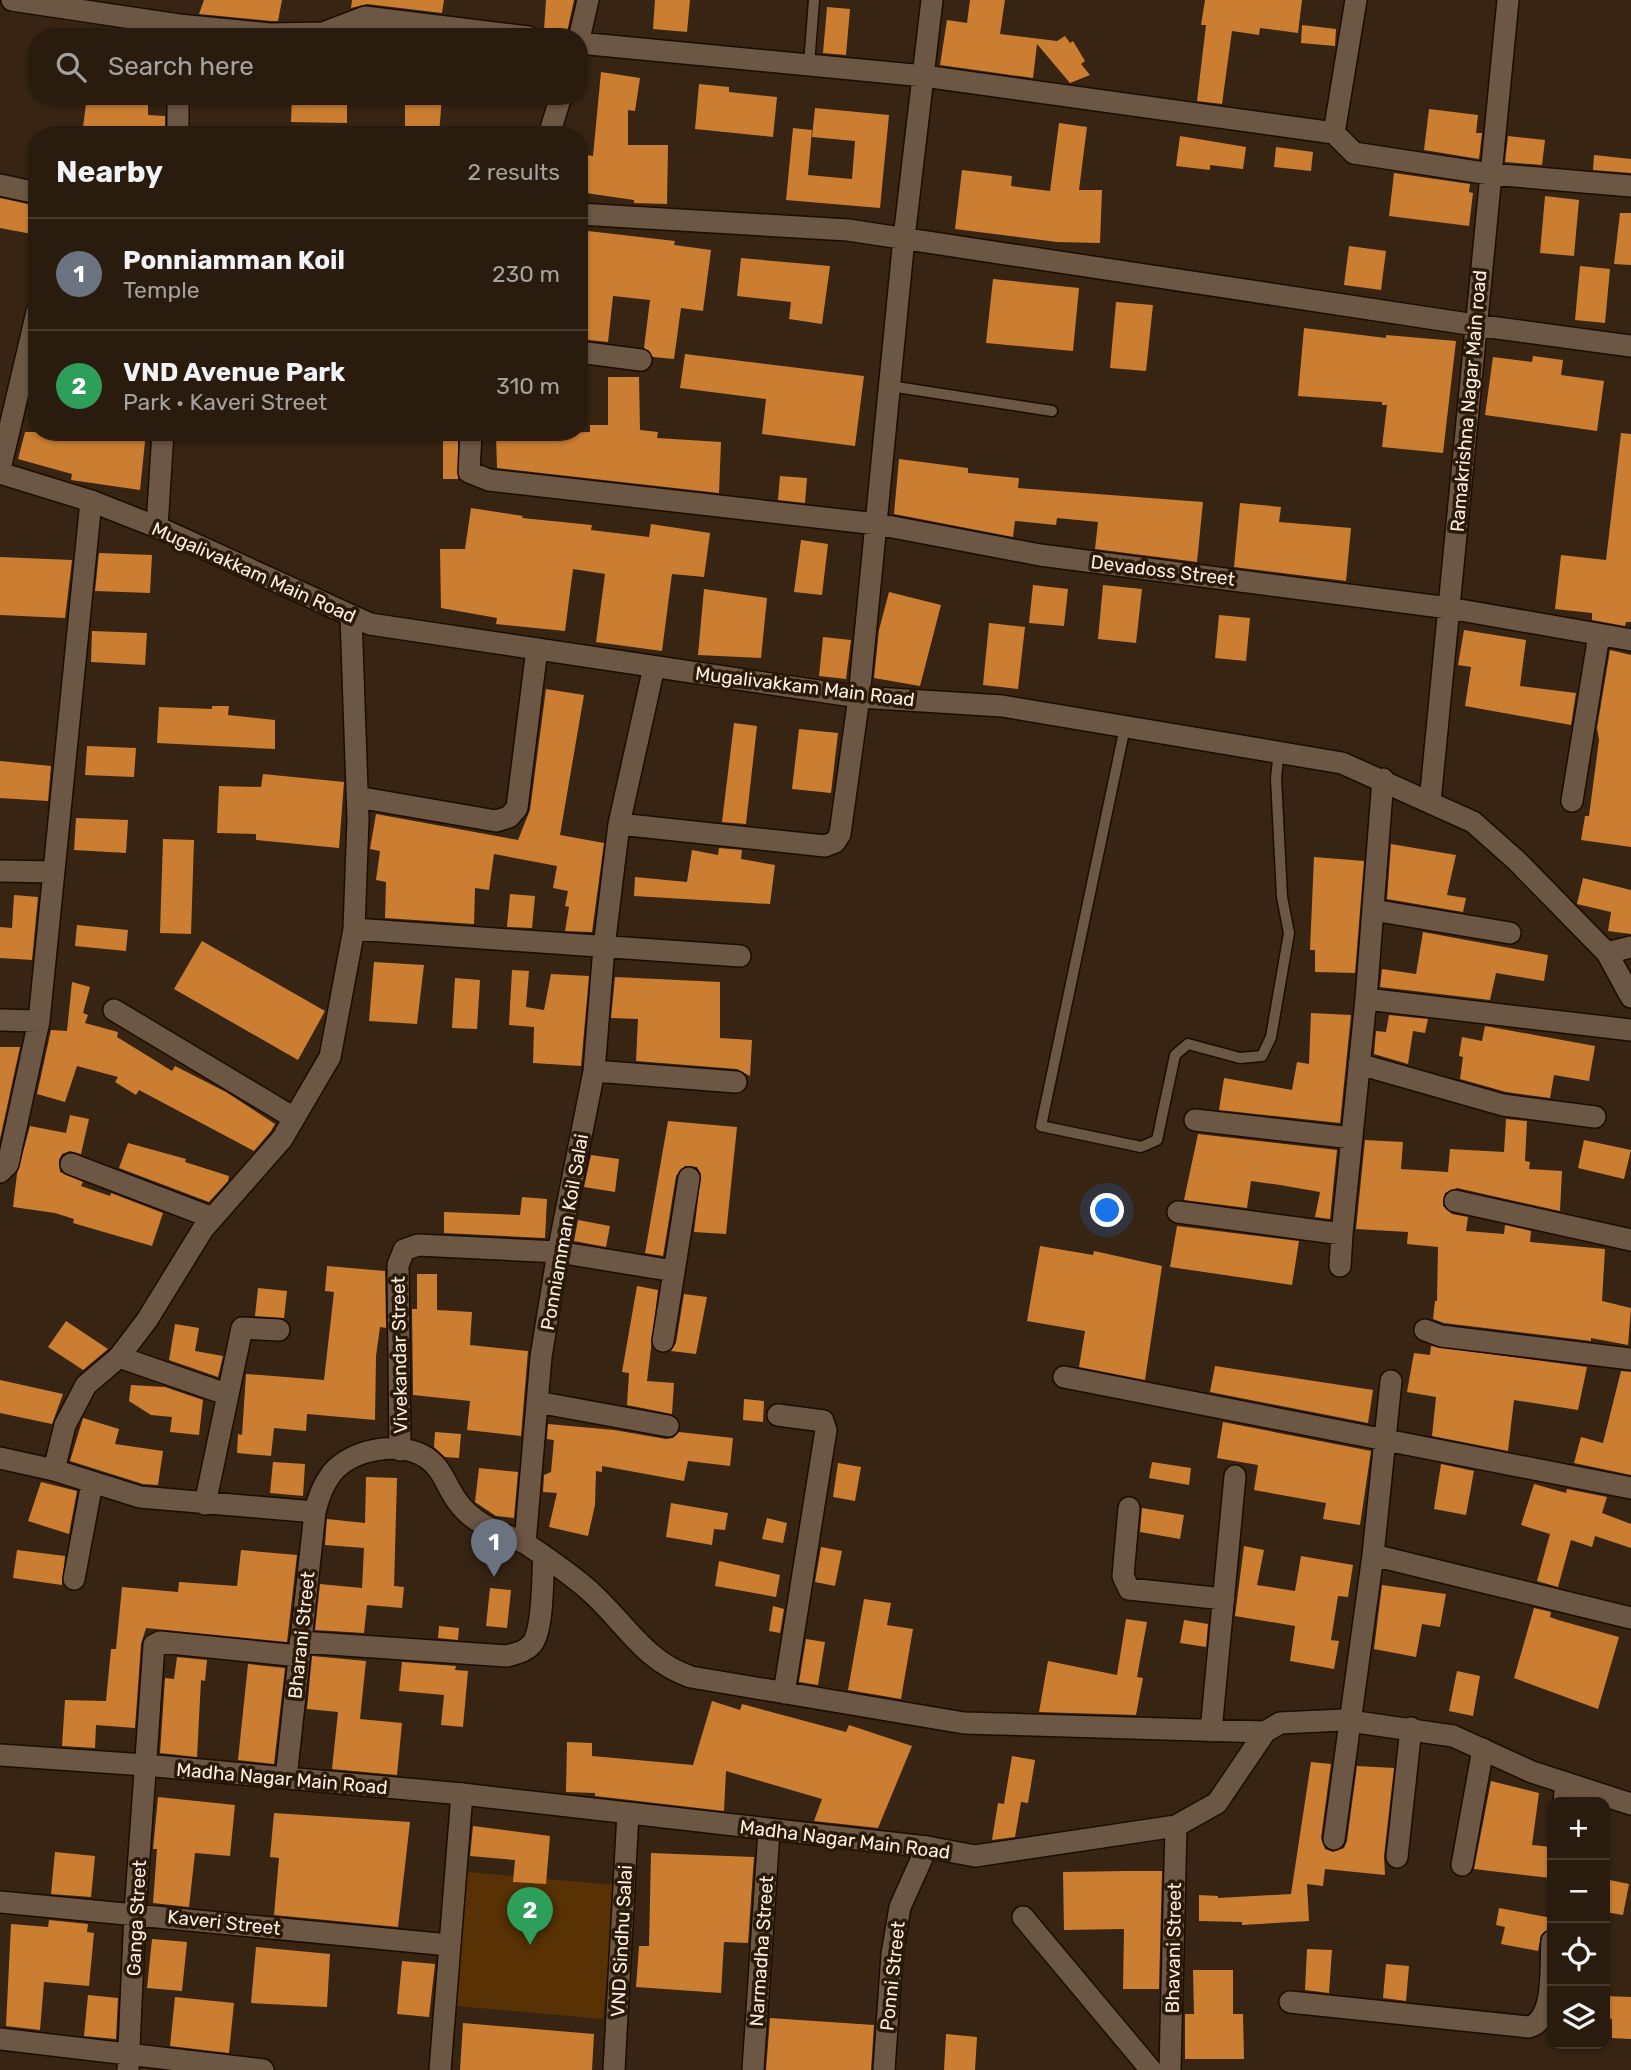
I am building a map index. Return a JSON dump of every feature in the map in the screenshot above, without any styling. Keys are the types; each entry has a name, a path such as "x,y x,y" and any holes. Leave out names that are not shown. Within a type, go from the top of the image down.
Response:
{"street":[{"path":"12,0 163,28"},
{"path":"582,28 588,0"},
{"path":"619,824 825,846 835,842 840,834 859,697 904,238 932,0"},
{"path":"1334,133 1356,0"},
{"name":"Ramakrishna Nagar Main road","path":"1430,802 1508,0"},
{"path":"336,28 365,17 455,28"},
{"path":"588,42 924,76 1334,133 1354,153 1490,174 1631,186"},
{"path":"178,105 178,126"},
{"path":"552,126 558,105"},
{"path":"0,185 28,191"},
{"path":"588,215 848,230 1631,346"},
{"path":"0,471 28,351"},
{"path":"588,353 641,360"},
{"path":"157,527 162,441"},
{"name":"Devadoss Street","path":"471,441 469,472 489,480 877,524 1040,555 1449,608 1631,640"},
{"name":"Mugalivakkam Main Road","path":"0,471 91,501 157,527 370,624 859,697 1002,706 1342,763 1383,779 1473,822 1517,861 1607,953 1631,997"},
{"path":"0,1172 8,1164 8,1118 38,1021 91,501"},
{"path":"54,1470 65,1425 86,1385 119,1357 212,1218 282,1139 330,1057 354,929 357,797 351,616"},
{"path":"1572,801 1599,635"},
{"path":"357,797 496,821 509,817 517,808 537,649"},
{"name":"Ponniamman Koil Salai","path":"524,1543 537,1402 558,1252 594,1071 604,947 619,824 654,667"},
{"path":"1340,1266 1366,999 1383,779"},
{"path":"0,871 54,872"},
{"path":"1373,911 1510,933"},
{"path":"354,929 740,956"},
{"path":"1607,953 1631,947"},
{"path":"1366,999 1631,1030"},
{"path":"114,1010 294,1118"},
{"path":"0,1020 38,1021"},
{"path":"1359,1064 1503,1105 1595,1117"},
{"path":"594,1071 736,1082"},
{"path":"1195,1120 1352,1138"},
{"path":"71,1164 212,1218"},
{"path":"663,1341 689,1178"},
{"path":"1455,1201 1631,1240"},
{"path":"1178,1212 1342,1234"},
{"name":"Vivekandar Street","path":"400,1450 398,1265 404,1250 418,1244 558,1252 674,1271"},
{"path":"205,1504 242,1328 279,1330"},
{"path":"1425,1330 1441,1336 1631,1359"},
{"path":"119,1357 226,1394"},
{"path":"1064,1377 1631,1488"},
{"path":"1334,1839 1373,1555 1391,1381"},
{"path":"537,1402 668,1426"},
{"path":"778,1415 823,1421 826,1430 784,1693"},
{"path":"0,1458 54,1470 140,1497 205,1504 317,1502 334,1471 357,1456 379,1450 400,1450 423,1455 436,1464 456,1500 481,1525 524,1543 544,1556 593,1594 651,1657 669,1670 691,1677 964,1723 1265,1732 1280,1723 1351,1721 1411,1728 1453,1736 1532,1772 1565,1793 1631,1804"},
{"path":"1211,1731 1236,1476"},
{"path":"74,1578 92,1483"},
{"name":"Bharani Street","path":"286,1778 317,1502"},
{"path":"1129,1508 1123,1576 1129,1589 1224,1599"},
{"path":"1373,1555 1631,1618"},
{"path":"300,1649 507,1656 522,1652 530,1646 538,1629 544,1556"},
{"name":"Ganga Street","path":"129,2062 135,1913 153,1650 157,1642 300,1649"},
{"path":"1396,1857 1411,1728"},
{"name":"Madha Nagar Main Road","path":"0,1755 145,1765 462,1794 927,1847 975,1856 1176,1826 1217,1803 1265,1732"},
{"path":"1462,1866 1483,1749"},
{"path":"440,2070 462,1794"},
{"name":"VND Sindhu Salai","path":"614,2070 628,1813"},
{"name":"Bhavani Street","path":"1170,2070 1176,1826"},
{"name":"Narmadha Street","path":"753,2070 769,1831"},
{"name":"Ponni Street","path":"884,2070 892,1954 900,1907 927,1847"},
{"name":"Kaveri Street","path":"0,1902 449,1945"},
{"path":"1023,1917 1151,2070"},
{"path":"1290,2002 1529,2027 1545,2014 1548,1986"},
{"path":"0,2039 129,2062 263,2070"}],"lane":[{"path":"809,65 814,0"},
{"path":"890,386 1052,411"},
{"path":"1125,727 1041,1126 1141,1147 1157,1140 1175,1055 1188,1044 1240,1058 1262,1056 1271,1037 1289,933 1282,897 1276,778 1279,751"}],"shaded area":[{"path":"457,1871 615,1885 603,2019 445,2005"}],"building":[{"path":"204,0 282,0 278,21 271,21 199,14"},
{"path":"352,0 444,0 442,13 367,4 351,8"},
{"path":"546,0 574,0 568,28 544,28"},
{"path":"655,0 690,0 687,32 653,29"},
{"path":"970,0 1005,0 1000,34 1057,41 1065,36 1070,43 1073,41 1085,61 1081,64 1090,75 1070,83 1037,44 1033,78 940,65 947,20 967,23"},
{"path":"1205,0 1302,0 1298,33 1260,28 1259,35 1232,31 1222,104 1197,101 1206,25 1201,25"},
{"path":"827,7 850,9 846,55 823,53"},
{"path":"1302,25 1336,29 1335,46 1301,43"},
{"path":"601,72 640,78 635,111 628,110 628,145 668,145 667,204 634,203 634,200 588,193 588,155 593,156"},
{"path":"699,84 729,87 729,92 777,97 773,137 695,129"},
{"path":"86,105 148,105 148,115 165,116 165,126 83,126"},
{"path":"292,105 347,105 347,123 291,122"},
{"path":"405,105 441,105 440,126 405,126"},
{"path":"815,108 889,115 880,208 786,200 793,128 812,130 808,175 852,179 855,141 812,137"},
{"path":"1429,109 1478,115 1476,133 1482,133 1479,159 1424,150"},
{"path":"1059,123 1087,127 1079,190 1102,190 1100,243 1057,242 955,229 962,170 1012,176 1011,186 1050,191"},
{"path":"1180,136 1246,147 1243,169 1210,165 1210,170 1176,166"},
{"path":"1508,136 1545,140 1542,165 1505,162"},
{"path":"1276,147 1313,152 1311,171 1274,167"},
{"path":"1594,155 1631,159 1631,173 1593,170"},
{"path":"1394,173 1470,184 1469,192 1473,193 1469,226 1389,216"},
{"path":"1545,196 1579,200 1574,256 1540,253"},
{"path":"0,198 28,204 28,233 0,228"},
{"path":"1620,213 1631,213 1631,265 1614,264"},
{"path":"588,231 675,241 674,245 711,250 703,311 681,308 674,359 653,357 644,348 650,300 613,296 608,342 588,340"},
{"path":"1349,246 1386,251 1381,290 1344,285"},
{"path":"741,258 830,266 822,324 789,319 791,302 737,296"},
{"path":"1580,266 1610,269 1605,323 1575,320"},
{"path":"993,279 1079,288 1073,351 986,343"},
{"path":"1116,302 1153,305 1146,371 1110,368"},
{"path":"1304,328 1386,338 1386,335 1456,341 1443,453 1382,447 1387,405 1382,405 1382,402 1298,396"},
{"path":"685,354 864,376 855,446 762,434 766,399 680,388"},
{"path":"1533,356 1563,360 1561,375 1604,381 1597,431 1485,415 1493,357 1532,362"},
{"path":"608,377 639,377 640,430 658,432 657,438 721,442 719,493 497,468 496,441 588,441 590,425 608,425"},
{"path":"25,432 28,432 28,441 145,441 140,490 71,480 72,474 18,459"},
{"path":"1621,433 1631,434 1631,622 1626,622 1625,626 1592,620 1592,613 1555,609 1561,555 1606,560"},
{"path":"443,441 458,441 458,479 443,479"},
{"path":"899,459 968,468 968,473 1019,478 1018,488 1203,502 1197,562 1095,549 1098,522 1057,518 1056,525 1015,521 1013,537 894,514"},
{"path":"780,476 807,478 805,503 778,500"},
{"path":"1240,503 1281,507 1279,522 1351,528 1346,581 1234,567"},
{"path":"471,508 523,516 522,518 592,525 591,530 649,537 651,524 710,533 704,577 672,574 662,651 596,642 605,574 573,569 565,631 496,624 497,618 441,608 440,549 465,549"},
{"path":"801,540 828,544 822,595 794,592"},
{"path":"99,553 152,555 150,593 95,591"},
{"path":"0,557 72,560 65,618 0,615"},
{"path":"1033,585 1068,589 1064,626 1029,623"},
{"path":"1103,585 1142,589 1136,643 1098,639"},
{"path":"704,589 767,598 761,658 698,655"},
{"path":"889,592 941,605 920,686 874,678 879,630"},
{"path":"1219,615 1250,618 1246,661 1215,658"},
{"path":"989,623 1025,627 1018,689 983,685"},
{"path":"1464,630 1526,640 1520,686 1576,693 1571,725 1465,706 1471,667 1458,665"},
{"path":"92,631 147,633 145,665 91,662"},
{"path":"823,637 851,640 846,679 819,676"},
{"path":"1610,650 1631,655 1631,847 1581,840 1585,816 1589,816 1599,740 1597,728"},
{"path":"546,689 584,695 560,835 604,843 592,932 565,931 569,907 565,906 568,891 553,888 557,866 494,854 489,890 475,888 474,924 385,918 386,882 376,880 380,851 370,849 376,814 518,840 530,810"},
{"path":"212,706 229,706 228,715 275,720 275,749 157,743 159,707 212,709"},
{"path":"734,723 757,726 746,824 722,822"},
{"path":"799,729 838,733 831,793 792,789"},
{"path":"87,746 136,748 134,777 85,775"},
{"path":"0,761 51,766 48,801 0,798"},
{"path":"263,774 344,782 339,848 256,840 256,834 217,833 219,786 261,787"},
{"path":"76,818 128,820 126,853 74,850"},
{"path":"163,839 194,840 191,934 160,933"},
{"path":"1391,844 1456,855 1447,895 1466,898 1463,912 1387,899"},
{"path":"719,848 742,850 741,859 775,865 770,904 634,896 635,877 687,882 692,850 718,855"},
{"path":"1314,857 1364,861 1355,973 1315,972 1315,950 1310,950"},
{"path":"1583,878 1631,890 1631,934 1608,931 1611,912 1577,904"},
{"path":"510,894 535,896 532,928 507,927"},
{"path":"14,895 38,897 32,960 0,958 0,927 12,928"},
{"path":"77,925 128,930 126,951 75,946"},
{"path":"1423,932 1548,955 1544,981 1496,973 1490,1000 1380,987 1382,969 1416,974"},
{"path":"202,941 325,1011 298,1060 174,989"},
{"path":"374,962 424,965 417,1024 369,1021"},
{"path":"512,970 529,971 526,1007 544,1010 551,974 589,976 581,1066 533,1063 534,1027 509,1025"},
{"path":"615,977 720,982 720,1038 752,1040 750,1076 737,1069 636,1061 638,1019 611,1018"},
{"path":"455,978 480,980 477,1029 452,1028"},
{"path":"72,982 90,987 83,1013 88,1015 85,1023 118,1032 117,1037 172,1071 175,1066 226,1092 275,1124 271,1131 254,1151 139,1090 136,1095 115,1082 118,1077 77,1066 65,1102 37,1094 51,1030 67,1031"},
{"path":"1311,1013 1351,1015 1340,1123 1219,1110 1224,1078 1292,1090 1297,1062 1309,1064"},
{"path":"1389,1015 1428,1019 1425,1033 1413,1031 1408,1064 1374,1054 1376,1031 1386,1032"},
{"path":"1485,1026 1595,1046 1589,1081 1554,1075 1550,1098 1506,1092 1460,1079 1462,1037 1482,1041"},
{"path":"0,1047 20,1047 0,1139"},
{"path":"70,1115 89,1119 81,1154 70,1151 62,1154 59,1160 60,1172 83,1182 81,1186 110,1196 111,1193 163,1213 152,1246 73,1223 74,1219 55,1213 13,1207 17,1174 30,1126 66,1133"},
{"path":"1506,1119 1527,1121 1525,1161 1530,1162 1529,1169 1562,1171 1560,1211 1457,1188 1445,1193 1443,1206 1452,1214 1468,1217 1466,1231 1504,1234 1505,1225 1531,1231 1530,1242 1605,1249 1602,1301 1631,1308 1628,1345 1591,1338 1591,1341 1444,1323 1433,1319 1437,1301 1438,1247 1407,1244 1408,1232 1356,1229 1365,1140 1403,1142 1401,1169 1448,1172 1450,1149 1504,1152"},
{"path":"668,1121 737,1127 726,1234 694,1232 701,1174 697,1167 685,1166 676,1176 663,1256 645,1253"},
{"path":"1198,1134 1337,1150 1330,1219 1315,1217 1320,1192 1251,1181 1247,1208 1184,1200"},
{"path":"1584,1140 1631,1150 1624,1179 1578,1168"},
{"path":"128,1143 186,1159 185,1162 229,1176 228,1181 209,1202 119,1168"},
{"path":"591,1155 619,1159 615,1192 584,1187"},
{"path":"522,1197 547,1199 545,1238 444,1233 444,1212 520,1215"},
{"path":"578,1220 610,1226 606,1247 574,1241"},
{"path":"1177,1226 1299,1241 1292,1285 1170,1267"},
{"path":"1040,1246 1093,1255 1094,1251 1162,1266 1145,1380 1079,1367 1085,1331 1027,1321"},
{"path":"327,1266 385,1271 386,1328 380,1327 376,1356 375,1420 307,1414 306,1431 274,1428 271,1456 237,1453 238,1434 242,1435 246,1374 324,1380 334,1292 325,1291"},
{"path":"417,1274 437,1274 437,1310 472,1312 470,1345 528,1351 521,1436 467,1430 470,1401 413,1395 412,1309 417,1309"},
{"path":"637,1286 658,1290 647,1381 674,1383 672,1414 627,1405 629,1373 622,1372"},
{"path":"258,1288 287,1291 284,1318 255,1316"},
{"path":"684,1294 707,1297 696,1354 671,1351 676,1343"},
{"path":"66,1321 108,1349 83,1370 48,1347"},
{"path":"175,1324 199,1328 195,1351 223,1356 218,1377 169,1360"},
{"path":"1431,1346 1587,1367 1578,1410 1514,1400 1508,1451 1432,1436 1436,1397 1407,1392 1414,1353 1430,1355"},
{"path":"1215,1366 1373,1390 1368,1423 1210,1392"},
{"path":"1621,1371 1631,1372 1631,1475 1574,1463 1581,1437 1603,1443"},
{"path":"0,1380 63,1394 52,1424 0,1413"},
{"path":"131,1385 165,1387 203,1400 199,1435 170,1432 172,1417 151,1415 129,1401"},
{"path":"744,1399 764,1401 763,1422 743,1420"},
{"path":"83,1418 119,1429 115,1444 163,1451 158,1485 143,1484 70,1461"},
{"path":"1223,1422 1371,1451 1360,1525 1323,1519 1326,1503 1254,1490 1258,1465 1217,1458"},
{"path":"548,1424 614,1430 666,1439 673,1438 679,1432 733,1438 730,1466 688,1461 684,1481 602,1466 602,1472 596,1471 595,1505 588,1536 549,1527 557,1493 543,1492 544,1475 551,1472 554,1440 547,1439"},
{"path":"435,1432 461,1434 459,1458 445,1457 434,1447"},
{"path":"273,1462 305,1464 303,1496 270,1493"},
{"path":"1152,1462 1191,1468 1189,1485 1149,1478"},
{"path":"838,1463 861,1467 855,1501 833,1497"},
{"path":"1441,1464 1474,1471 1466,1515 1434,1509"},
{"path":"479,1468 518,1472 514,1518 496,1516 475,1502"},
{"path":"366,1477 397,1478 394,1586 404,1587 402,1608 367,1605 364,1633 315,1630 320,1584 362,1588 364,1548 325,1545 327,1519 365,1523"},
{"path":"41,1482 77,1491 69,1534 28,1521"},
{"path":"1534,1484 1566,1493 1567,1489 1607,1497 1602,1513 1631,1524 1631,1548 1595,1536 1592,1547 1571,1540 1558,1587 1537,1581 1550,1534 1521,1525"},
{"path":"671,1503 728,1513 725,1530 714,1529 712,1545 666,1537"},
{"path":"1142,1508 1184,1515 1180,1539 1140,1532"},
{"path":"767,1518 787,1523 783,1543 762,1539"},
{"path":"1244,1546 1264,1550 1257,1585 1295,1591 1301,1556 1353,1565 1348,1597 1338,1596 1331,1640 1339,1641 1334,1669 1290,1661 1295,1626 1235,1616"},
{"path":"821,1547 842,1551 835,1586 815,1582"},
{"path":"17,1550 65,1556 62,1585 13,1578"},
{"path":"241,1550 297,1555 287,1642 146,1628 141,1644 135,1728 96,1725 95,1748 62,1746 65,1700 106,1701 111,1649 116,1649 122,1587 178,1592 179,1582 237,1586"},
{"path":"719,1561 780,1575 776,1597 715,1586"},
{"path":"1382,1585 1446,1594 1440,1627 1422,1624 1416,1657 1374,1649"},
{"path":"490,1588 511,1590 507,1628 486,1626"},
{"path":"864,1599 891,1603 887,1625 913,1629 901,1699 848,1690"},
{"path":"773,1606 784,1609 780,1633 769,1631"},
{"path":"1534,1608 1551,1612 1550,1617 1558,1620 1619,1637 1598,1709 1514,1678"},
{"path":"1126,1619 1147,1622 1137,1677 1143,1678 1136,1715 1039,1712 1048,1661 1117,1675"},
{"path":"1184,1620 1208,1624 1206,1647 1180,1643"},
{"path":"439,1626 459,1628 458,1640 438,1638"},
{"path":"806,1639 825,1642 818,1685 799,1682"},
{"path":"312,1656 366,1661 360,1719 402,1723 397,1775 332,1769 338,1712 307,1709"},
{"path":"177,1657 207,1660 205,1681 201,1680 197,1757 160,1753 165,1678 174,1679"},
{"path":"402,1662 456,1666 455,1670 468,1671 463,1727 441,1725 444,1695 399,1691"},
{"path":"248,1664 285,1668 274,1764 238,1760"},
{"path":"1457,1671 1480,1676 1473,1716 1449,1711"},
{"path":"712,1701 740,1710 742,1704 846,1732 849,1725 912,1746 878,1828 814,1821 822,1799 726,1771 724,1811 595,1796 595,1793 566,1792 567,1742 592,1743 592,1756 693,1765"},
{"path":"1012,1756 1035,1760 1028,1803 1021,1802 1015,1837 992,1840 998,1803 1004,1804"},
{"path":"1311,1762 1331,1764 1321,1838 1325,1849 1333,1852 1344,1848 1347,1841 1357,1766 1394,1768 1384,1856 1385,1875 1325,1869 1323,1886 1307,1884 1309,1921 1242,1925 1242,1922 1199,1921 1199,1895 1218,1898 1291,1894"},
{"path":"1491,1781 1539,1793 1532,1845 1547,1846 1547,1878 1474,1869"},
{"path":"158,1797 235,1805 230,1856 195,1853 189,1907 153,1903 157,1849 153,1849"},
{"path":"274,1813 410,1822 398,1927 274,1915 279,1858 270,1857"},
{"path":"473,1826 550,1836 546,1884 513,1882 515,1860 470,1856"},
{"path":"55,1852 95,1856 91,1897 51,1894"},
{"path":"651,1853 754,1857 748,1943 724,1942 721,1993 636,1987 639,1946 649,1946"},
{"path":"1162,1871 1159,1989 1123,1989 1124,1929 1064,1930 1063,1872"},
{"path":"1610,1880 1629,1884 1623,1915 1610,1913"},
{"path":"1499,1908 1547,1917 1547,1931 1541,1935 1538,1951 1501,1944 1505,1927 1496,1925"},
{"path":"49,1920 88,1924 87,1932 94,1933 89,1986 44,1982 40,2030 6,2026 11,1924 48,1927"},
{"path":"152,1939 187,1942 182,1991 147,1988"},
{"path":"256,1947 330,1954 327,2007 251,2003"},
{"path":"1307,1949 1332,1950 1329,1993 1305,1990"},
{"path":"402,1961 435,1964 429,2017 397,2014"},
{"path":"1386,1964 1409,1966 1406,2001 1383,1998"},
{"path":"1193,1970 1233,1970 1233,2014 1243,2014 1244,2059 1185,2059 1185,2014 1194,2014"},
{"path":"88,1995 118,1998 116,2039 84,2036"},
{"path":"1610,1996 1631,1997 1631,2039 1612,2038"},
{"path":"175,1997 234,2003 229,2053 170,2046"},
{"path":"770,2018 874,2025 871,2070 766,2070"},
{"path":"463,2023 594,2034 592,2070 460,2070"},
{"path":"946,2034 977,2037 975,2070 944,2070"}],"place":[{"name":"Ponniamman Koil","path":"494,1577"},
{"name":"VND Avenue Park","path":"530,1945"}]}
